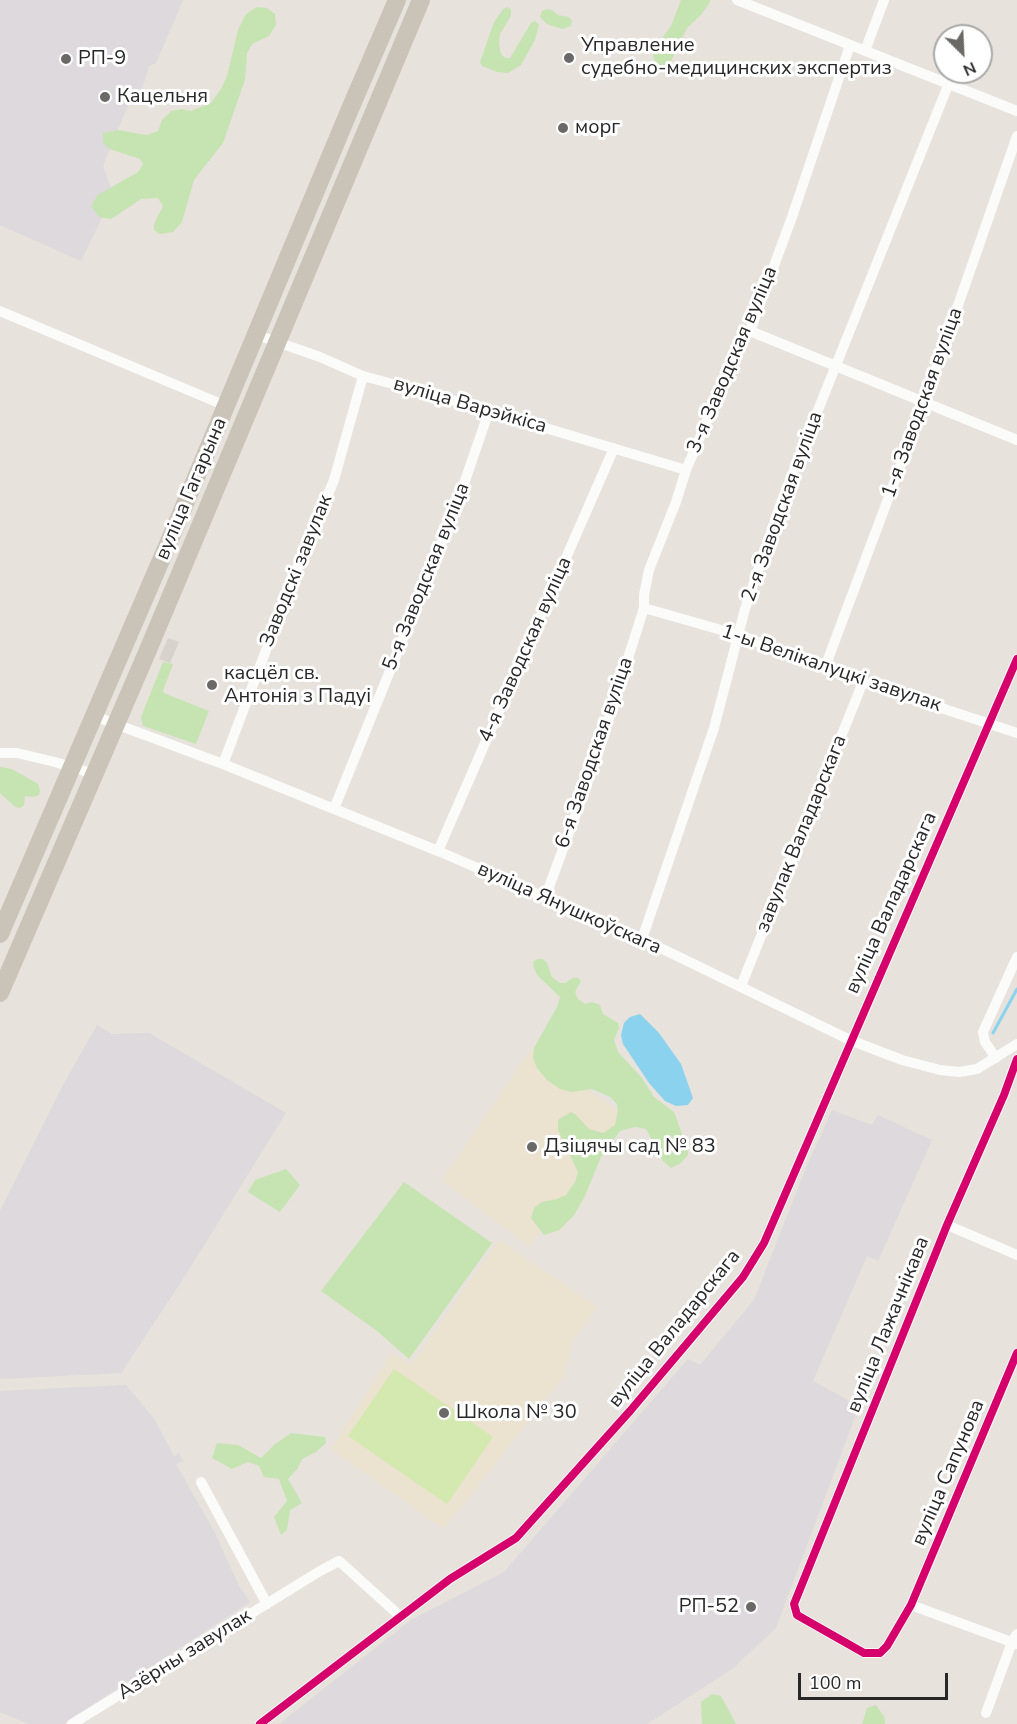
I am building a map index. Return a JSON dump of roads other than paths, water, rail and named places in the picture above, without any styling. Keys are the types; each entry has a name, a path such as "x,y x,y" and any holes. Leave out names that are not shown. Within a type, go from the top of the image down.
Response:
{"main road":[{"name":"вуліца Гагарына","path":"0,934 257,335 397,0"},
{"name":"вуліца Гагарына","path":"0,993 278,342 421,0"},
{"path":"350,109 371,117"},
{"path":"198,472 219,481"}],"street":[{"path":"865,51 884,0"},
{"path":"744,1 933,78"},
{"name":"3-я Заводская вуліца","path":"644,608 644,595 650,570 686,470 740,344 750,331 792,217 850,45"},
{"path":"949,84 1017,111"},
{"name":"2-я Заводская вуліца","path":"642,939 714,728 745,609 782,500 949,84"},
{"name":"1-я Заводская вуліца","path":"825,667 924,404 1017,136"},
{"path":"0,311 226,406"},
{"path":"750,331 924,404 1016,437"},
{"name":"вуліца Варэйкіса","path":"257,335 320,357 363,376 686,470"},
{"name":"Заводскі завулак","path":"223,764 296,571 334,480 363,376"},
{"name":"5-я Заводская вуліца","path":"334,809 456,510 489,411"},
{"name":"4-я Заводская вуліца","path":"438,851 614,448"},
{"name":"1-ы Велікалуцкі завулак","path":"644,608 738,636 863,682 1017,734"},
{"name":"6-я Заводская вуліца","path":"545,898 596,759 644,608"},
{"name":"вуліца Валадарскага","path":"260,1724 450,1579 516,1538 630,1411 743,1277 764,1243 1017,659"},
{"name":"завулак Валадарскага","path":"741,986 863,682"},
{"name":"вуліца Янушкоўскага","path":"94,717 223,764 438,851 642,939 850,1040 902,1060 940,1070 959,1072 976,1069 1017,1044"},
{"path":"0,753 17,753 72,766 94,774"},
{"path":"996,1058 985,1042 983,1032 1017,957"},
{"name":"вуліца Лажачнікава","path":"794,1604 947,1225 1004,1095 1017,1059"},
{"path":"947,1225 1017,1255"},
{"name":"вуліца Сапунова","path":"794,1604 797,1614 864,1653 872,1655 880,1653 888,1646 911,1605 1017,1353"},
{"name":"Азёрны завулак","path":"201,1482 267,1604"},
{"name":"Азёрны завулак","path":"72,1724 320,1570 339,1561 401,1617"},
{"path":"911,1605 1015,1640 986,1713"}],"water":[{"path":"640,1014 659,1033 681,1064 693,1098 688,1105 676,1106 665,1101 649,1083 623,1044 621,1035 624,1023 630,1017"}],"waterway":[{"path":"993,1033 1017,989"}],"place":[{"name":"Управление судебно-медицинских экспертиз","path":"569,58"},
{"name":"РП-9","path":"66,59"},
{"name":"Кацельня","path":"105,97"},
{"name":"морг","path":"563,128"},
{"name":"касцёл св. Антонія з Падуі","path":"212,685"},
{"name":"Дзіцячы сад № 83","path":"532,1147"},
{"name":"Школа № 30","path":"444,1413"},
{"name":"РП-52","path":"751,1607"}]}
